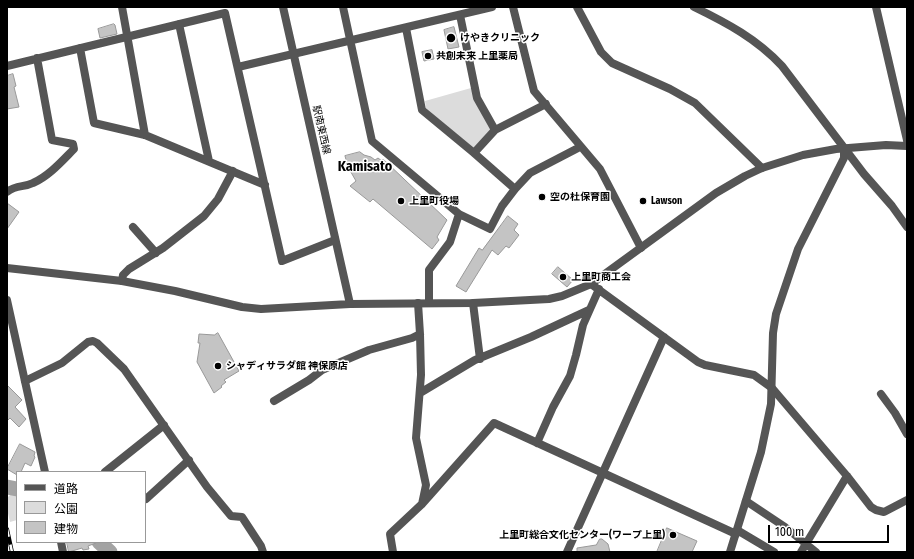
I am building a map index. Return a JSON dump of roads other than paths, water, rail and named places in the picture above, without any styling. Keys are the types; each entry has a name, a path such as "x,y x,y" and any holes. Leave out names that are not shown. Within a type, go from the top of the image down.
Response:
{"street":[{"path":"122,7 146,135"},
{"name":"駅南東西線","path":"283,7 350,304"},
{"path":"343,7 372,141 459,214 490,229 502,206 530,173 580,147"},
{"path":"238,67 492,7"},
{"path":"513,7 534,91 600,169 641,248"},
{"path":"577,7 601,52 612,63 670,89 695,103 762,168"},
{"path":"694,7 734,28 768,51 782,66 844,148 907,226"},
{"path":"876,7 907,140"},
{"path":"7,66 226,13 282,261 335,240"},
{"path":"460,15 476,98 495,130"},
{"path":"179,24 209,161"},
{"path":"406,28 422,110 515,189"},
{"path":"80,48 94,122 146,135 265,185"},
{"path":"7,192 14,187 33,184 50,172 74,149 73,144 52,140 37,58"},
{"path":"474,153 495,130 546,104"},
{"path":"7,268 122,281 175,291 242,307 261,309 350,304 473,303 549,299 562,296 591,284 716,194 745,176 762,168 803,155 844,148 886,145 907,146"},
{"path":"730,552 761,452 771,404 773,333 776,314 798,249 844,158 844,148"},
{"path":"122,281 123,275 129,269 156,253 204,216 218,199 234,171"},
{"path":"429,303 429,270 450,242 459,214"},
{"path":"133,226 156,253"},
{"path":"591,284 698,362 705,365 754,375 772,388 847,476 871,507 884,512 907,500"},
{"path":"537,442 553,407 570,376 582,325 599,289"},
{"path":"7,300 45,471"},
{"path":"418,303 420,334 420,393 416,438 426,485 422,504"},
{"path":"473,303 480,358"},
{"path":"420,393 480,358 590,310"},
{"path":"274,401 309,380 322,370 369,350 412,338 420,334"},
{"path":"567,552 664,337"},
{"path":"25,381 62,363 88,342 93,341 97,343 124,369 231,516 242,517 261,546 263,552"},
{"path":"881,394 895,413 907,434"},
{"path":"393,552 390,534 422,504 494,423 736,532 774,552"},
{"path":"106,471 164,425"},
{"path":"146,498 189,460"},
{"path":"801,552 805,543 847,476"},
{"path":"746,501 785,527 816,552"}],"waterway":[{"path":"7,487 16,489"},
{"path":"100,543 110,552"}],"railway":[{"path":"7,529 12,552"}],"place":[{"name":"けやきクリニック","path":"451,38"},
{"name":"共創未来 上里薬局","path":"428,56"},
{"name":"空の杜保育園","path":"542,197"},
{"name":"上里町役場","path":"401,201"},
{"name":"Lawson","path":"643,201"},
{"name":"上里町商工会","path":"563,277"},
{"name":"シャディサラダ館 神保原店","path":"218,366"},
{"name":"上里町総合文化センター(ワープ上里)","path":"673,535"}],"district":[{"name":"Kamisato","path":"365,167"}]}
